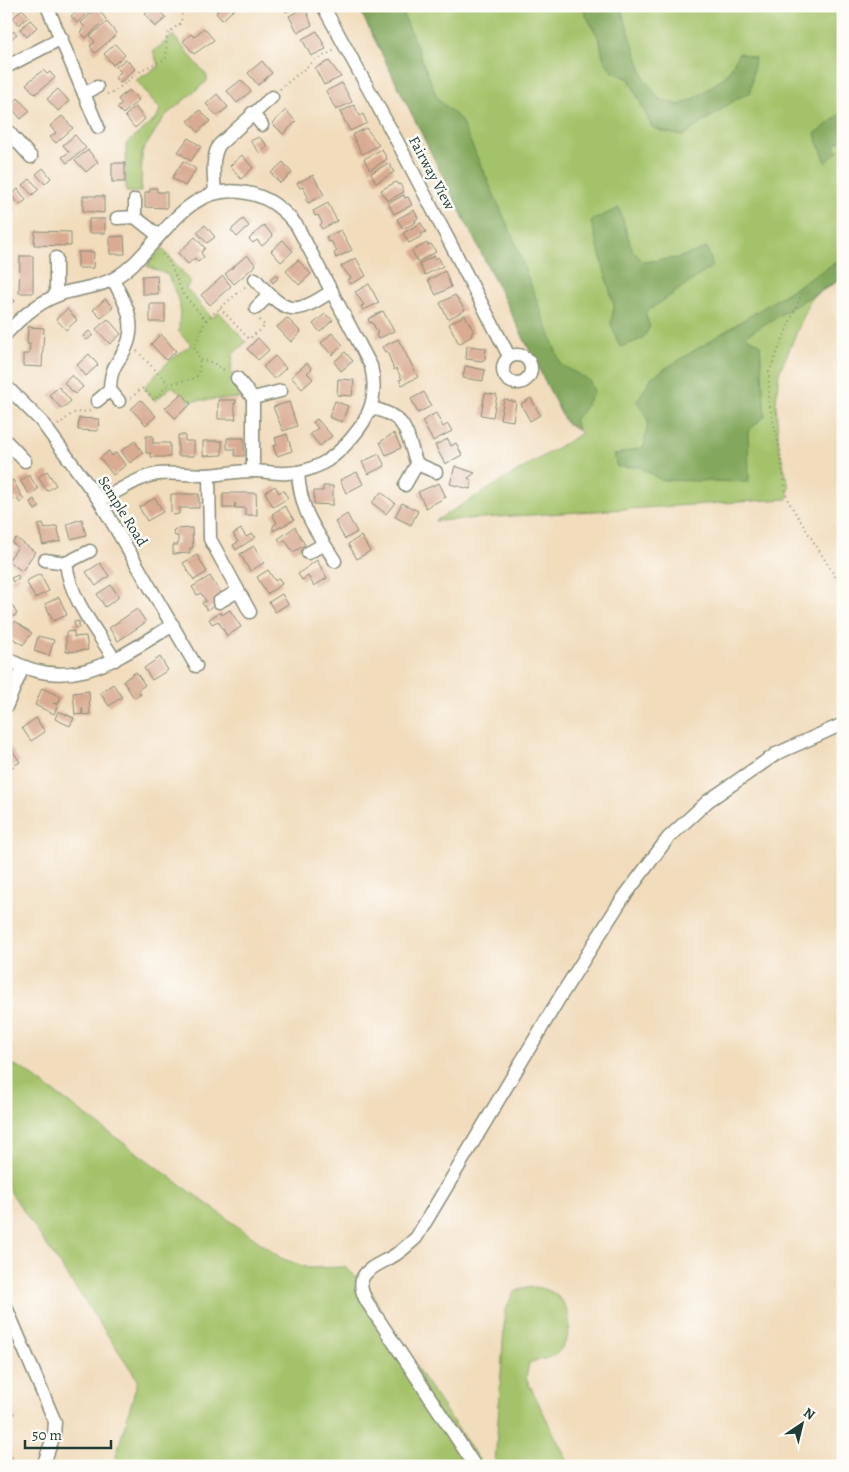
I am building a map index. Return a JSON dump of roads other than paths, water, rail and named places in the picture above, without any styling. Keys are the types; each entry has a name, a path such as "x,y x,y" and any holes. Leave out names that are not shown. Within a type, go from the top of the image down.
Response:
{"street":[{"path":"47,6 98,127"},
{"name":"Fairway View","path":"323,6 398,142 509,356"},
{"path":"6,67 62,38"},
{"path":"84,94 97,88"},
{"path":"215,193 213,166 216,150 226,136 272,97"},
{"path":"252,113 262,125"},
{"path":"6,129 16,150 31,157"},
{"path":"6,334 38,304 56,296 113,279 130,268 182,211 195,201 215,193 234,191 255,194 284,210 297,226 370,366 375,382 372,408 347,444 325,464 298,472 253,471 209,475 157,474 134,482 120,492 99,500"},
{"path":"135,200 135,217 155,240"},
{"path":"117,218 135,217"},
{"path":"56,258 56,296"},
{"path":"96,404 110,390 110,377 113,366 129,340 130,314 113,279"},
{"path":"255,279 278,303 299,309 311,305 332,291"},
{"path":"256,308 269,295"},
{"path":"237,378 253,398 253,471"},
{"name":"Semple Road","path":"6,386 41,421 99,500 196,666"},
{"path":"110,390 123,401"},
{"path":"253,398 281,391"},
{"path":"372,408 389,412 400,419 418,464 436,472"},
{"path":"8,447 25,461"},
{"path":"405,485 418,464"},
{"path":"298,472 299,492 305,512 335,561"},
{"path":"209,475 210,538 250,612"},
{"path":"308,553 324,544"},
{"path":"45,560 66,563 90,552"},
{"path":"66,563 68,582 74,594 116,660"},
{"path":"219,602 238,591"},
{"path":"6,658 23,667 51,675 74,673 94,669 116,660 173,625"},
{"path":"6,707 23,667"},
{"path":"475,1466 367,1302 361,1287 361,1278 368,1270 395,1255 416,1238 560,997 622,901 668,838 708,801 776,754 843,724"},
{"path":"6,1307 55,1422 54,1435 43,1466"}]}
